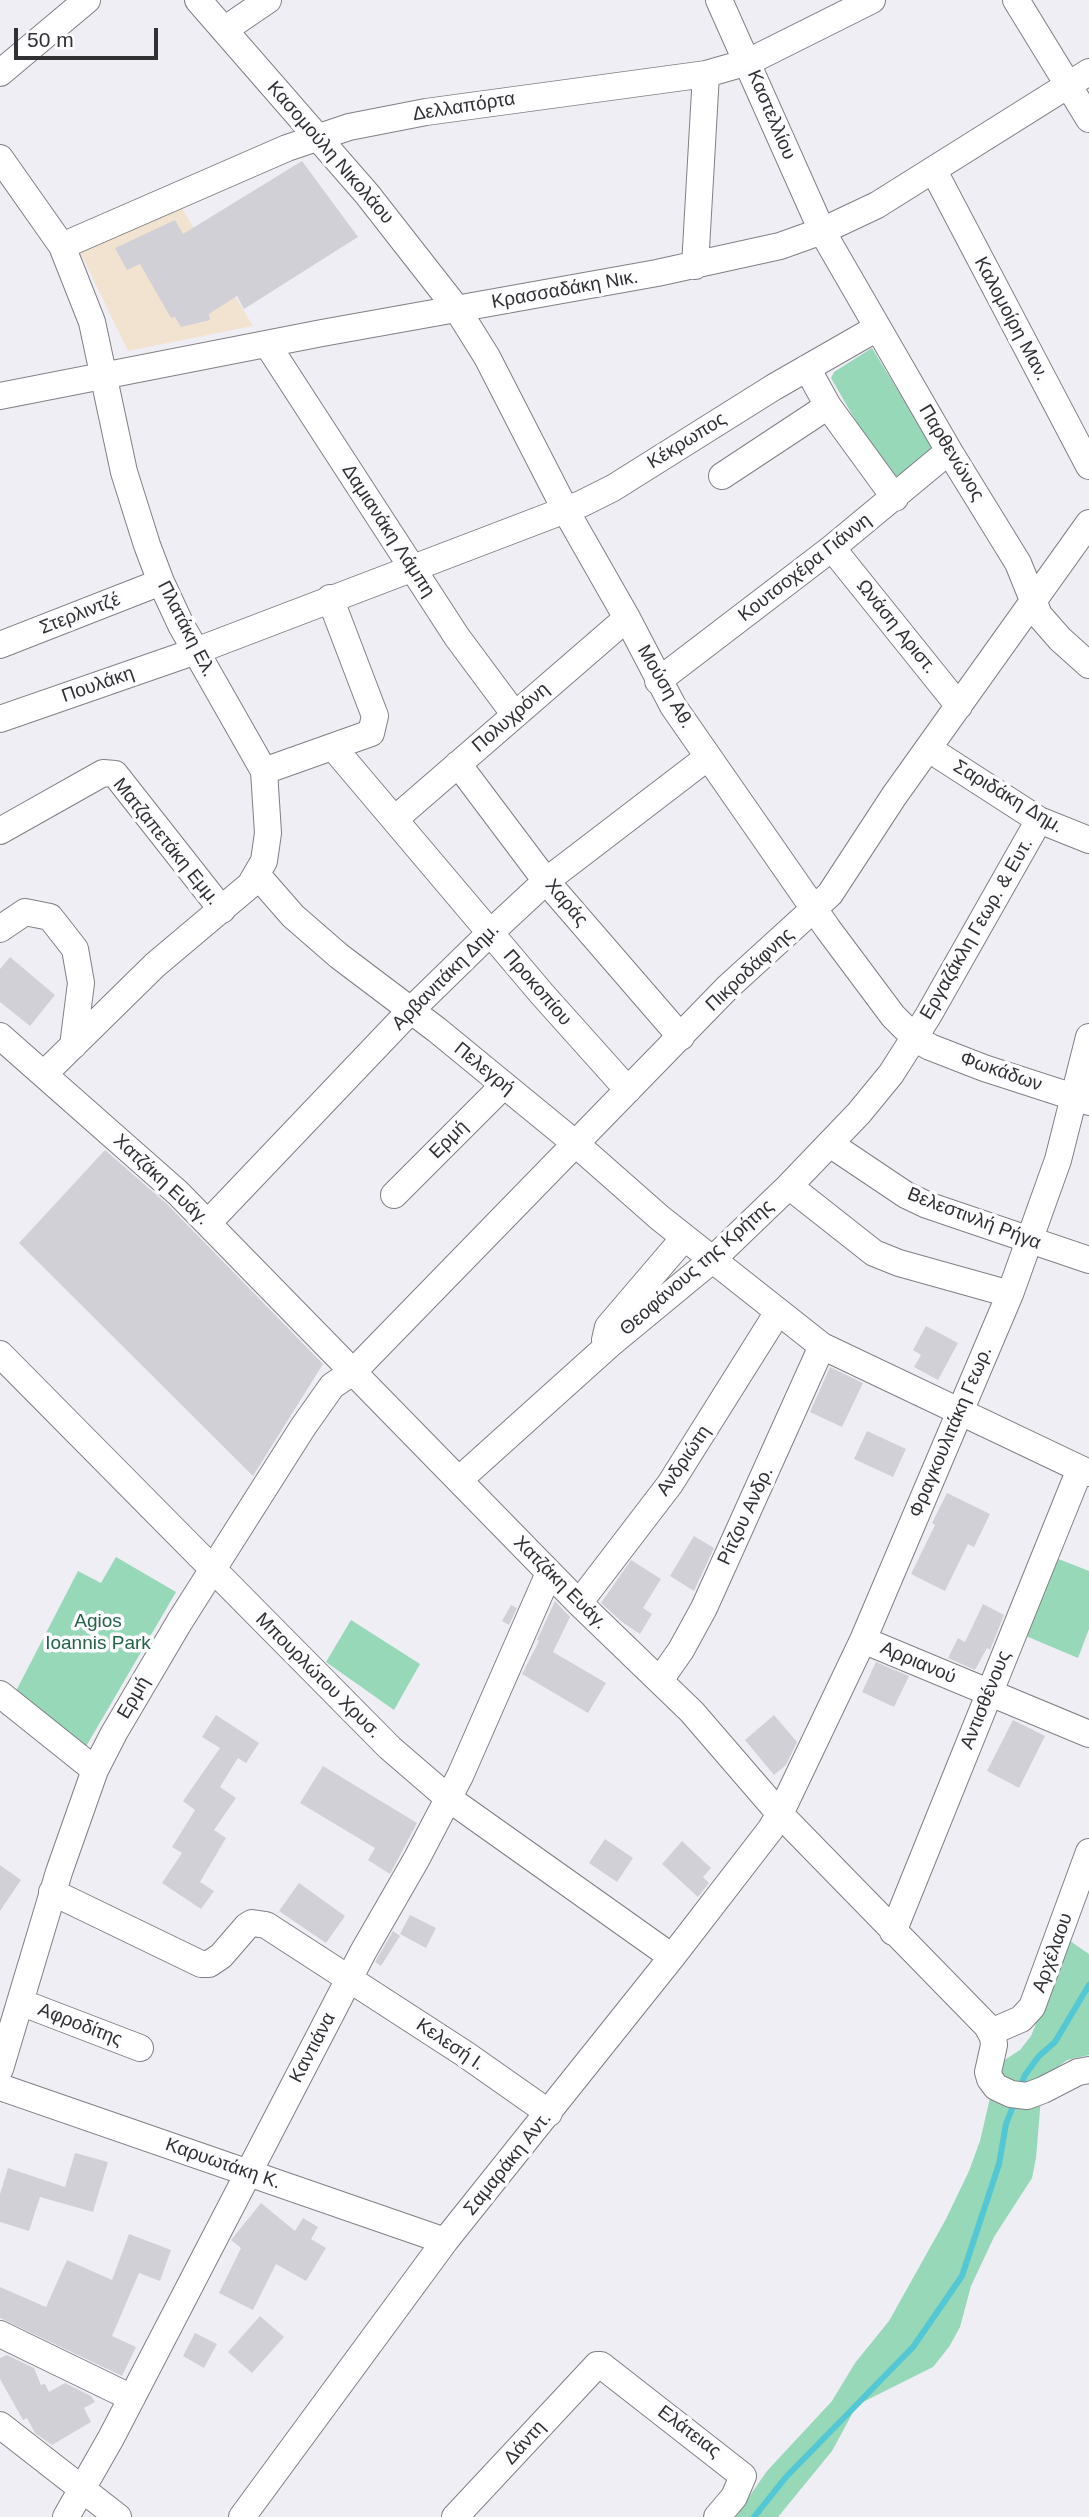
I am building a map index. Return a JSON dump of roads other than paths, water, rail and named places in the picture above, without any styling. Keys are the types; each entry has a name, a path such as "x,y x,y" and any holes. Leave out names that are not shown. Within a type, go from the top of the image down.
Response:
{"street":[{"path":"0,73 87,0"},
{"name":"Κασομούλη Νικολάου","path":"198,0 408,244 457,309"},
{"path":"224,30 268,0"},
{"name":"Καστελλίου","path":"719,0 822,231"},
{"name":"Δελλαπόρτα","path":"62,246 255,162 348,127 426,112 706,74 748,62 872,0"},
{"path":"1016,0 1079,79 1089,119"},
{"path":"695,266 706,74"},
{"name":"Κρασσαδάκη Νικ.","path":"0,396 695,266 762,251 822,231 877,205 1079,79"},
{"name":"Πλατάκη Ελ.","path":"0,158 62,246 92,322 124,472 160,582 264,771 268,842 258,876"},
{"name":"Καλομοίρη Μαν.","path":"934,171 1089,466"},
{"name":"Παρθενώνος","path":"822,231 949,451 1018,563 1033,602 1046,625 1089,665"},
{"name":"Μούση Αθ.","path":"457,309 487,357 658,681 815,911 893,1016 915,1038"},
{"name":"Κέκρωπος","path":"412,568 566,511 605,492 877,328"},
{"name":"Δαμιανάκη Λάμπη","path":"267,344 457,637 515,715"},
{"path":"807,368 828,406 895,498"},
{"path":"722,476 828,406"},
{"name":"Κουτσοχέρα Γιάννη","path":"658,681 832,548 949,451"},
{"name":"Πικροδάφνης","path":"354,1371 728,987 815,911 839,884 894,796 1089,523"},
{"name":"Ωνάση Αριστ.","path":"832,548 959,706"},
{"name":"Πουλάκη","path":"0,719 196,651 412,568"},
{"name":"Στερλιντζέ","path":"0,645 160,582"},
{"path":"264,771 371,733 376,716 330,598"},
{"name":"Πολυχρόνη","path":"395,819 627,618"},
{"name":"Προκοπίου","path":"334,747 490,933 628,1090"},
{"name":"Σαριδάκη Δημ.","path":"929,749 1040,820 1089,840"},
{"name":"Αρβανιτάκη Δημ.","path":"208,1223 410,1010 490,933 546,881 708,757"},
{"name":"Χαράς","path":"458,764 546,881 681,1037"},
{"name":"Ματζαπετάκη Εμμ.","path":"0,831 103,773 115,774 222,910"},
{"name":"Εργαζάκλη Γεωρ. & Ευτ.","path":"915,1038 1040,820"},
{"path":"44,1073 175,947 222,910 258,876"},
{"name":"Πελεγρή","path":"258,876 293,916 325,944 504,1084 684,1238 822,1346 1084,1471"},
{"path":"0,929 25,912 50,917 75,949 81,983 73,1046"},
{"name":"Χατζάκη Ευάγ.","path":"0,1036 156,1172 208,1223 579,1604 660,1680 707,1729 780,1814 991,2032"},
{"name":"Φραγκουλιτάκη Γεωρ.","path":"780,1814 863,1640 1010,1294 1082,1099 1089,1037"},
{"name":"Φωκάδων","path":"915,1038 960,1059 1082,1099"},
{"name":"Θεοφάνους της Κρήτης","path":"460,1479 609,1345 712,1260 789,1186 883,1086 915,1038"},
{"name":"Ερμή","path":"394,1195 504,1084"},
{"name":"Βελεστινλή Ρήγα","path":"830,1144 915,1200 1089,1260"},
{"path":"789,1186 874,1254 1010,1294"},
{"path":"609,1345 604,1336 608,1327 684,1238"},
{"name":"Ανδριώτη","path":"579,1604 670,1484 778,1312"},
{"name":"Ρίτζου Ανδρ.","path":"660,1680 681,1650 704,1608 822,1346"},
{"name":"Μπουρλώτου Χρυσ.","path":"0,1354 369,1728 448,1798 672,1956"},
{"name":"Ερμή","path":"0,2069 52,1892 77,1816 96,1770 136,1695 275,1468 332,1386 354,1371"},
{"name":"Αντισθένους","path":"893,1932 988,1693 1084,1471"},
{"name":"Καντιάνα","path":"66,2517 132,2398 247,2173 448,1798 477,1741 549,1573"},
{"name":"Αρριανού","path":"863,1640 1089,1734"},
{"path":"0,1694 96,1770"},
{"name":"Σαμαράκη Αντ.","path":"242,2517 445,2241 550,2113 780,1814"},
{"name":"Αρχέλαου","path":"991,2032 1021,2019 1032,2007 1089,1852"},
{"name":"Κελεσή Ι.","path":"52,1892 197,1964 215,1961 247,1926 259,1923 285,1936 350,1978 550,2113"},
{"name":"Αφροδίτης","path":"20,2002 140,2048"},
{"path":"991,2032 994,2045 988,2064 988,2076 996,2087 1011,2094 1032,2095 1078,2072 1089,2070"},
{"name":"Καρυωτάκη Κ.","path":"0,2087 445,2241"},
{"path":"0,2334 132,2398"},
{"name":"Ελάτειας","path":"593,2368 601,2365 743,2476 734,2497 717,2517"},
{"name":"Δάντη","path":"455,2517 593,2368"},
{"path":"0,2425 118,2517"}],"waterway":[{"path":"1020,2088 1025,2075 1039,2056 1055,2042 1089,1985"},
{"path":"754,2517 786,2477 913,2347 962,2276 999,2164 1006,2124 1015,2101"}],"park label":[{"name":"Agios Ioannis Park","path":"98,1633"}]}
